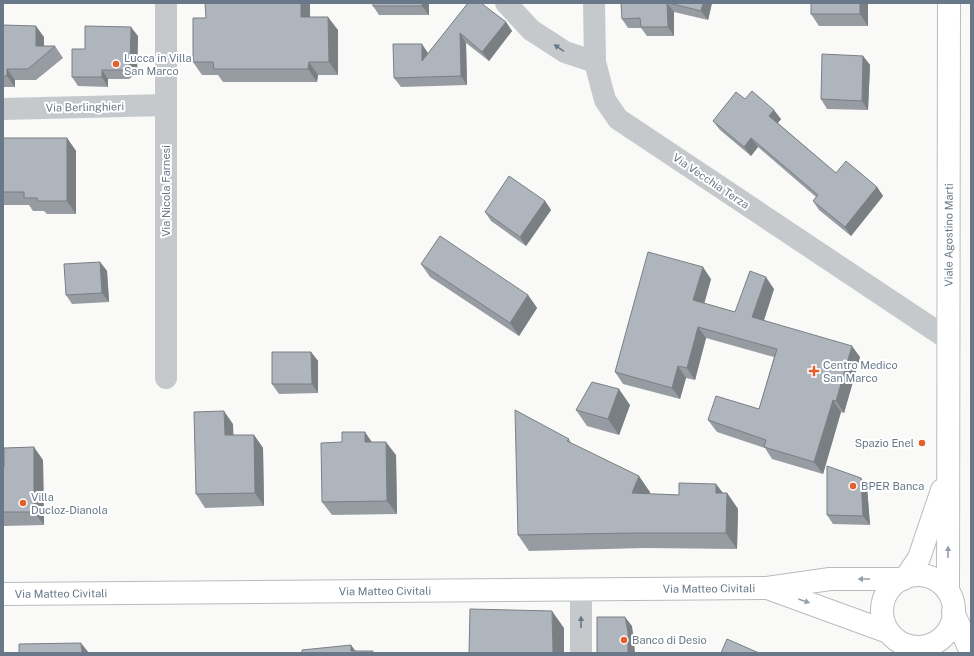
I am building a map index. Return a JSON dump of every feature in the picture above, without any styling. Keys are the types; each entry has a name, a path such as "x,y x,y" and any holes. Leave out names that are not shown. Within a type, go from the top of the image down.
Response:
{"main road":[{"name":"Viale Agostino Marti","path":"948,591 949,3"},
{"name":"Viale Agostino Marti","path":"905,577 921,551 949,468"},
{"path":"954,612 949,629 941,638 916,650 898,642 888,632 882,616 883,600 891,586 905,577 919,575 930,577 940,583 948,591 954,612 971,652"},
{"name":"Via Matteo Civitali","path":"3,594 767,588 830,579 905,577"},
{"name":"Via Matteo Civitali","path":"767,588 888,632"}],"street":[{"name":"Via Nicola Farnesi","path":"166,3 166,378"},
{"path":"506,3 531,30 565,52 595,62"},
{"name":"Via Vecchia Terza","path":"594,3 595,62 605,100 618,119 948,339"},
{"name":"Via Berlinghieri","path":"3,109 166,105"},
{"path":"581,590 581,653"}],"building":[{"path":"205,3 301,3 301,17 328,17 329,62 309,62 308,69 214,69 213,62 193,62 193,18 206,18"},
{"path":"373,3 422,3 422,6 373,6"},
{"path":"468,3 481,3 506,22 482,52 460,33 461,76 394,78 393,44 422,44 422,61"},
{"path":"621,3 667,3 668,27 641,27 640,18 622,19"},
{"path":"669,3 703,3 701,11"},
{"path":"811,3 860,3 860,14 811,14"},
{"path":"3,25 36,26 36,46 55,46 28,69 7,69 7,76 3,76"},
{"path":"85,26 131,27 130,64 123,70 102,70 102,77 72,77 72,49 85,49"},
{"path":"822,54 863,56 862,101 821,99"},
{"path":"752,91 774,110 769,116 836,173 846,161 877,187 845,227 813,201 818,195 751,138 744,147 713,121 736,92 745,99"},
{"path":"3,138 67,138 67,201 38,201 37,198 24,198 24,192 3,192"},
{"path":"509,176 545,201 520,237 485,212"},
{"path":"440,236 528,295 510,323 421,264"},
{"path":"648,252 703,267 693,300 735,312 750,271 766,277 752,317 852,346 836,401 833,400 814,462 764,447 766,440 708,420 716,396 759,409 777,349 698,327 687,368 678,366 672,388 615,372"},
{"path":"100,262 102,293 66,295 64,264"},
{"path":"272,352 311,352 312,384 272,384"},
{"path":"592,382 619,389 608,419 576,410"},
{"path":"515,410 569,439 567,441 639,476 632,493 679,495 679,483 716,484 716,493 727,493 726,533 518,535"},
{"path":"224,411 225,435 254,435 255,493 196,494 194,412"},
{"path":"342,432 365,432 365,442 386,442 387,501 322,502 321,443 342,442"},
{"path":"34,447 34,512 3,512 4,448"},
{"path":"827,466 861,478 863,516 827,515"},
{"path":"470,609 552,611 553,653 469,653"},
{"path":"597,617 625,617 628,632 628,653 597,652"},
{"path":"727,639 759,653 721,653"},
{"path":"81,643 82,653 19,653 19,644"},
{"path":"351,645 351,651 373,651 373,653 302,653 302,650"}],"place":[{"name":"Lucca in Villa San Marco","path":"116,64"},
{"name":"Centro Medico San Marco","path":"814,371"},
{"name":"Spazio Enel","path":"922,443"},
{"name":"BPER Banca","path":"853,486"},
{"name":"Villa Ducloz-Dianola","path":"23,503"},
{"name":"Banco di Desio","path":"624,640"}]}
